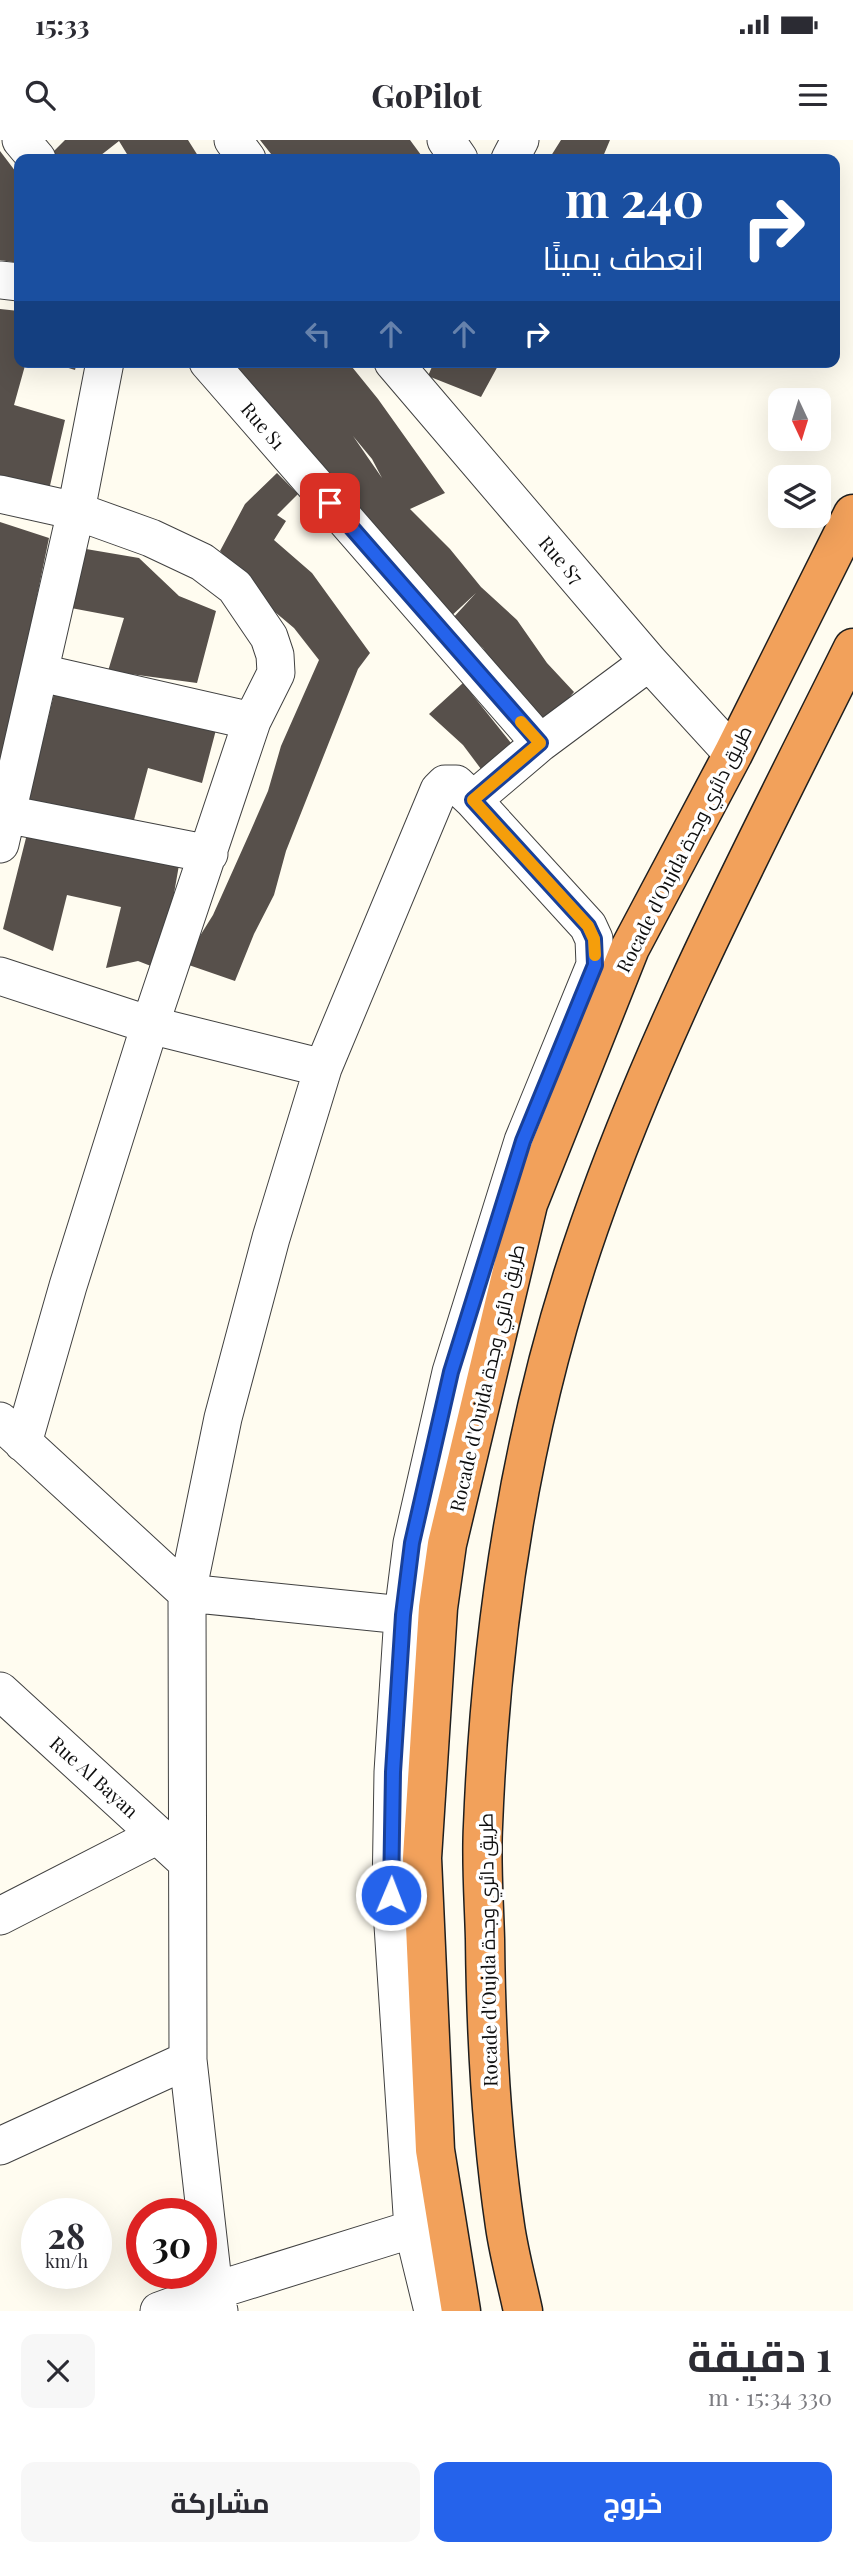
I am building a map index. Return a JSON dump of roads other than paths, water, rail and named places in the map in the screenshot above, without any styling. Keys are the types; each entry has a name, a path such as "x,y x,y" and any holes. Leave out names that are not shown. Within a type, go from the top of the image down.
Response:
{"highway":[{"name":"Rocade d'Oujda طريق دائري وجدة","path":"461,2311 435,2150 422,1858 438,1608 447,1544 528,1205 630,948 733,754 853,514"},
{"name":"Rocade d'Oujda طريق دائري وجدة","path":"523,2311 505,2228 486,2045 483,1829 489,1731 510,1542 536,1416 561,1316 589,1228 638,1100 692,972 853,648"}],"street":[{"path":"21,140 33,154"},
{"path":"104,368 41,673 3,829 209,854"},
{"name":"Rue S1","path":"213,368 540,743"},
{"name":"Rue S7","path":"403,368 649,662 733,754"},
{"path":"0,494 76,511 151,538 202,562 235,587 269,637 275,655 276,673 252,721 149,1025 68,1286 12,1432 187,1593 403,1615"},
{"path":"473,800 540,743 649,662"},
{"path":"41,673 252,721"},
{"path":"217,2301 188,2060 187,1593 223,1418 271,1238 323,1068 439,790 445,783 456,784 473,800 588,926 594,939 595,965 523,1141 451,1372 412,1543 403,1615 393,1772 391,1895 413,2229 433,2311"},
{"path":"0,976 149,1025 323,1068"},
{"name":"Rue Al Bayan","path":"0,1691 187,1862"},
{"path":"0,1916 158,1835"},
{"path":"0,2147 188,2060"},
{"path":"159,2311 217,2301 413,2229"}]}
